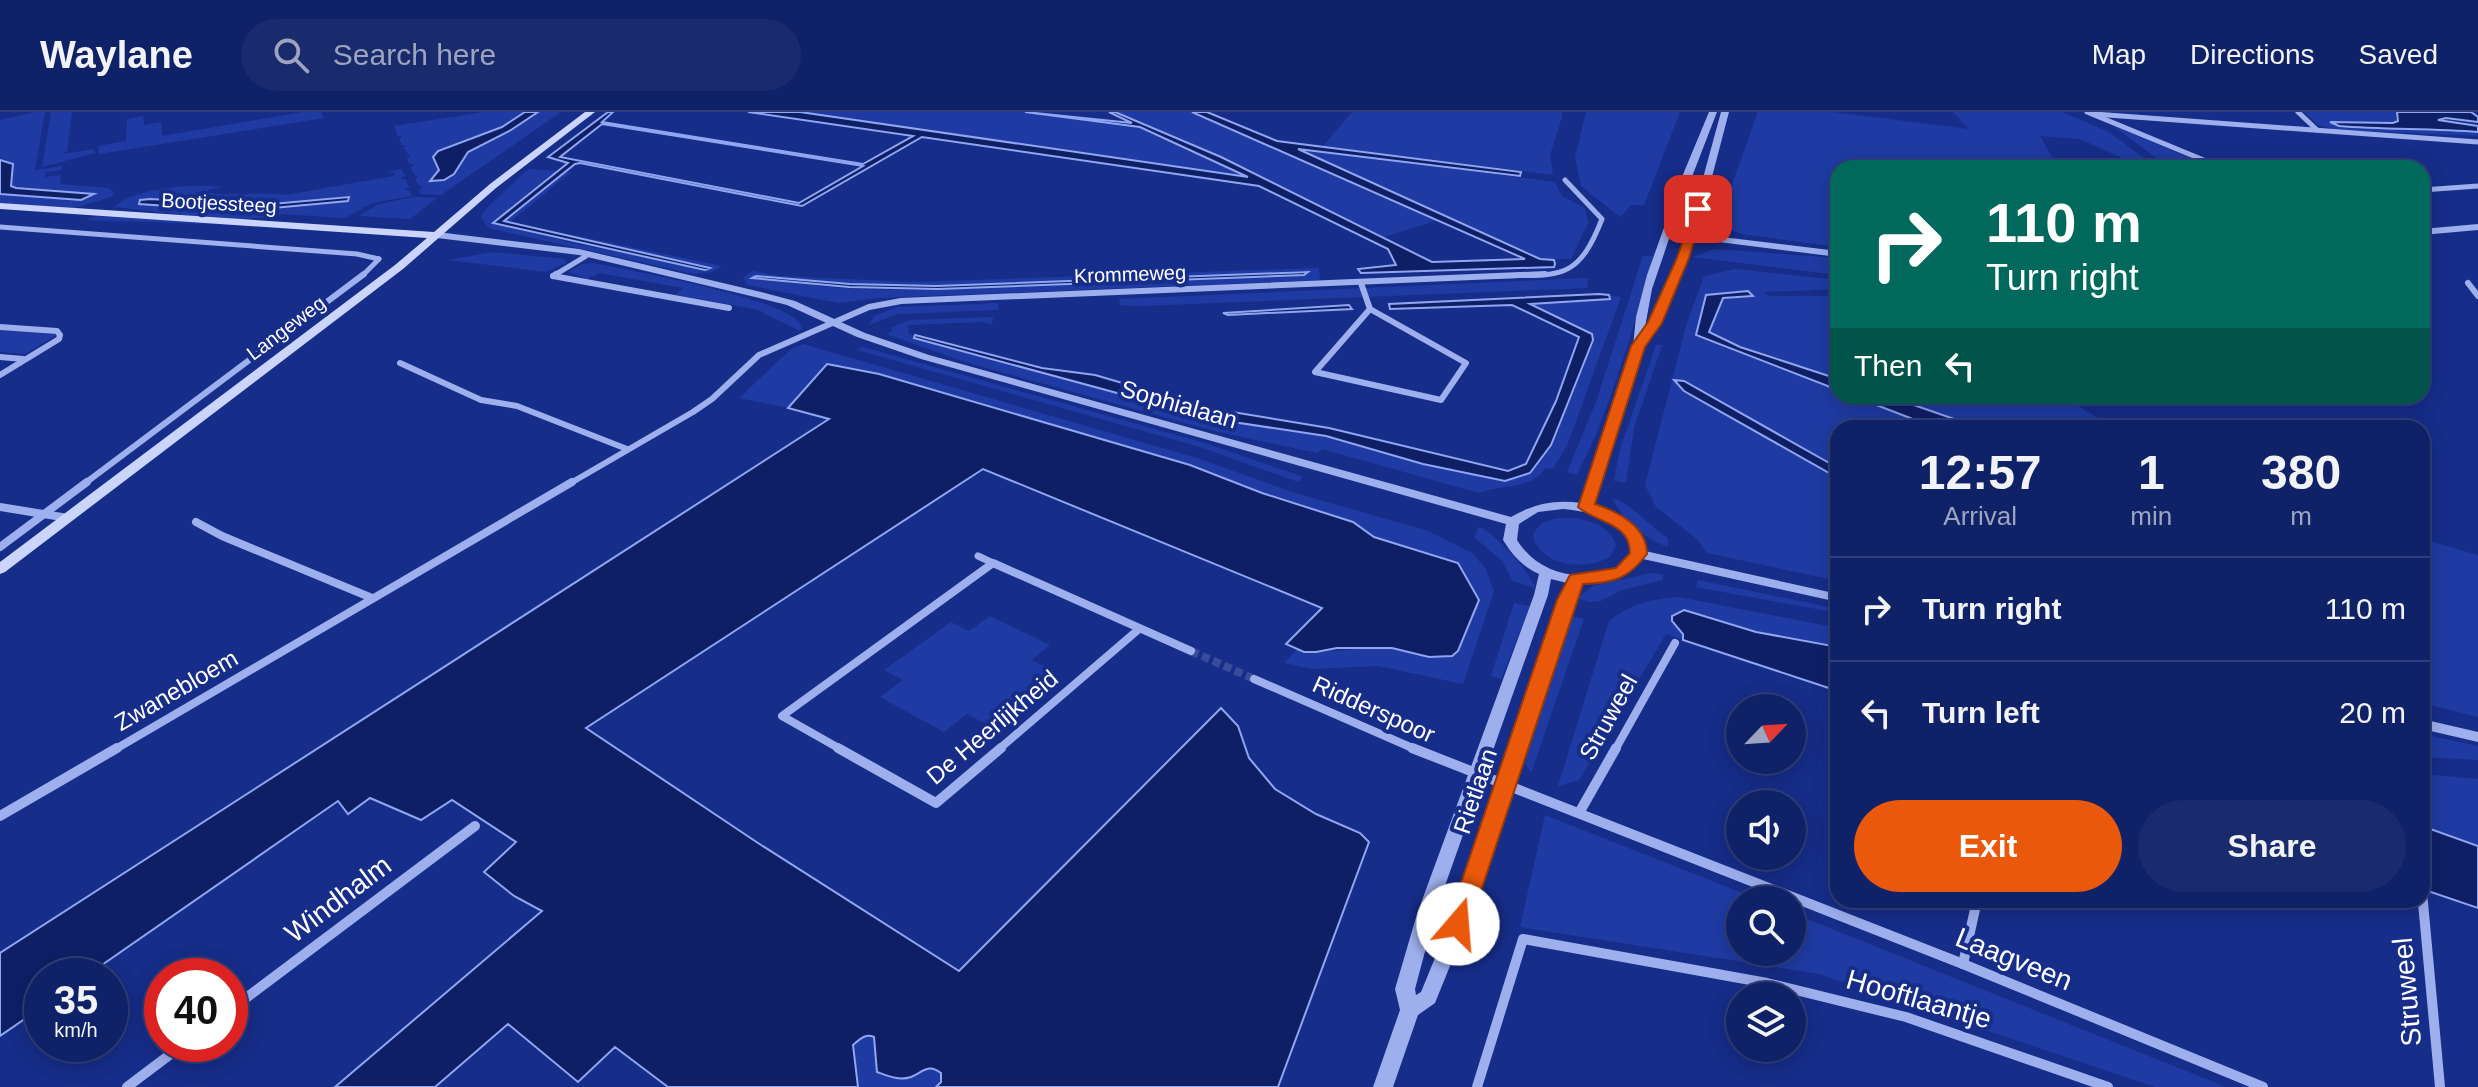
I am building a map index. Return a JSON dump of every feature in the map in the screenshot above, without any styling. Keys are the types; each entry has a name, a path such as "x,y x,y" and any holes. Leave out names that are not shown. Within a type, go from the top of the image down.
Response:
{"main road":[{"name":"Langeweg","path":"0,569 432,239 493,186 591,112"},
{"name":"Bootjessteeg","path":"0,206 432,239"},
{"name":"Bootjessteeg","path":"0,217 432,239"}],"street":[{"path":"1586,507 1638,346 1639,319 1666,233 1692,156 1713,112"},
{"path":"1638,346 1655,323 1689,236 1725,112"},
{"path":"2298,112 2318,130"},
{"path":"2090,113 2478,142"},
{"path":"2090,113 2204,160"},
{"name":"Krommeweg","path":"835,322 869,307 901,301 1551,274 1574,269 1585,261 1602,219 1590,204 1572,191 1565,180"},
{"path":"2430,189 2478,186"},
{"name":"Bootjessteeg","path":"0,227 357,254 379,259"},
{"path":"2430,231 2478,227"},
{"path":"1666,233 1830,253"},
{"path":"432,239 586,256 791,303 835,322"},
{"path":"586,256 553,276 729,308"},
{"name":"Langeweg","path":"0,547 357,281 379,259"},
{"path":"1361,283 1370,309 1466,363 1441,400 1315,372 1370,309"},
{"path":"2478,284 2468,283 2478,296"},
{"name":"Zwanebloem","path":"0,816 712,399 759,355 835,322"},
{"name":"Sophialaan","path":"835,322 925,357 1513,522"},
{"path":"0,327 57,331 60,335 59,339 0,375"},
{"path":"0,357 25,360"},
{"path":"400,363 481,400 517,406 627,449"},
{"path":"0,507 68,518"},
{"path":"1543,507 1586,507 1603,512 1626,526 1639,543 1639,554 1622,572 1601,578 1576,579 1546,572 1523,559 1512,546 1509,533 1513,522 1526,512 1543,507"},
{"path":"196,522 222,536 372,598"},
{"path":"1639,554 1830,596"},
{"path":"978,556 1191,651"},
{"name":"De Heerlijkheid","path":"993,563 782,716 936,803 1139,629"},
{"name":"Rietlaan","path":"1383,1087 1410,1010 1405,989 1422,924 1541,595 1546,572"},
{"name":"Rietlaan","path":"1410,1010 1428,997 1458,924 1566,600 1576,579"},
{"name":"Struweel","path":"1579,813 1675,643"},
{"name":"Ridderspoor","path":"1254,679 1477,775"},
{"path":"2430,726 2478,737"},
{"name":"Laagveen","path":"1477,775 1963,964 2263,1087"},
{"name":"Windhalm","path":"248,996 475,826"},
{"path":"1963,964 1975,908"},
{"name":"Struweel","path":"2423,908 2440,1087"},
{"name":"Hooftlaantje","path":"1477,1087 1523,939 1767,983 1906,1017 2108,1087"},
{"path":"127,1087 160,1062"}],"shaded area":[{"path":"45,112 35,170 62,166 61,170 46,172 45,177 61,175 60,184 108,188 114,192 111,197 74,208 0,204 0,194 81,200 94,195 11,186 13,164 0,160 0,120"},
{"path":"51,112 72,112 67,151 62,154 94,149 95,153 42,167"},
{"path":"303,112 321,112 324,118 99,154 98,146 126,141 127,119 143,116 144,125 161,122 162,136"},
{"path":"484,112 525,112 436,165 439,170 430,180 457,164 478,145 511,130 538,112 561,112 441,195 421,194 419,189 423,188 415,178 419,177 414,175 411,168 414,164 409,164 407,158 411,157 403,148 406,145 402,145 399,139 402,136 398,136 394,126"},
{"path":"525,112 538,112 468,152 454,174 444,180 430,181 439,170 433,157 438,151 502,127"},
{"path":"608,112 613,112 602,122 863,164 913,136 748,112 800,112 1248,177 1140,127 1025,112 1132,123 1109,112 1115,112 1221,157 1432,262 1525,259 1192,112 1207,112 1277,141 1521,172 1520,176 1298,149 1540,259 1554,260 1555,264 1554,267 1361,273 1358,269 1396,265 1388,249 1259,186 922,137 802,206 580,163 504,221 710,268 705,270 493,223 568,163 548,157","holes":["602,124 863,166 799,203 560,157"]},
{"path":"800,112 1025,112 1140,127 1248,176 1246,179"},
{"path":"1115,112 1192,112 1438,220 1384,237 1221,157"},
{"path":"1352,112 1563,114 1550,155 1553,175 1323,146"},
{"path":"1586,112 1680,112 1644,205 1631,205 1620,217 1581,186 1575,157"},
{"path":"1758,112 1832,112 1969,129 1953,112 2062,112 2109,132 2146,160 2126,160 2080,139 2040,136 2054,160 1830,160 1830,246 1742,234 1717,226"},
{"path":"2304,112 2397,112 2396,123 2330,122 2339,126 2478,132 2478,136 2336,130 2318,125"},
{"path":"2397,112 2471,112 2478,117 2478,122 2438,120 2478,126 2478,132 2339,126 2330,122 2393,123 2398,121"},
{"path":"2113,126 2196,160 2159,160"},
{"path":"1296,149 1555,182 1562,196 1585,208 1588,223 1571,259 1540,259"},
{"path":"0,160 13,164 11,186 16,188 94,194 81,200 0,194"},
{"path":"402,169 405,176 400,178 406,180 409,187 404,189 410,191 412,196 372,203 345,218 281,214 229,220 114,207 136,195 165,188 210,186 222,187 208,190 208,193 286,195 393,176 395,173 386,172","holes":["346,197 266,211 140,203 150,199 261,205"]},
{"path":"528,169 557,171 493,222 576,244 709,269 505,223 506,218 564,172 571,172 510,222 722,266 712,272 694,274 488,228 481,217 486,209"},
{"path":"349,197 348,201 242,211 139,204 140,200 150,199 261,205"},
{"path":"414,197 437,198 410,219 359,216 379,204"},
{"path":"97,216 299,227 85,220"},
{"path":"1714,249 1830,257 1830,274 1693,257"},
{"path":"493,252 565,259 567,263 546,272 448,260"},
{"path":"1643,256 1653,256 1611,395 1577,475 1567,472 1596,402"},
{"path":"594,263 741,296 792,316 802,327 800,331 755,309 675,295 683,288 599,273 587,279 568,272 583,264"},
{"path":"1319,268 1320,280 878,298 838,303 747,285 743,277 753,271 779,276 913,282","holes":["1304,271 1304,275 893,290 824,287 757,276 825,282 962,286"]},
{"path":"1735,269 1830,279 1830,289 1764,292 1769,296 1830,296 1830,376 1740,347 1708,332 1724,298 1706,295 1697,335 1830,387 1830,404 1874,404 1915,420 1830,420 1830,463 1684,381 1684,391 1830,473 1830,579 1707,553 1697,539 1656,507 1645,485 1686,326 1704,276"},
{"path":"1308,272 1304,275 938,289 849,287 752,278 936,286"},
{"path":"1588,278 1587,288 1141,306 1120,305 1119,299"},
{"path":"1748,291 1753,296 1723,298 1709,332 1740,347 1830,376 1830,387 1696,335 1706,295"},
{"path":"1609,295 1621,297 1567,446 1553,469 1545,468 1524,483 1479,493 1322,449 1317,453 1214,431 965,362 886,334 892,331 892,327 909,320 993,317 992,325 983,322 908,325 909,334 1213,419 1326,436 1423,464 1505,481 1551,445 1593,340 1530,304 1610,299"},
{"path":"1609,295 1610,299 1530,304 1592,334 1593,340 1551,445 1530,473 1505,481 1423,464 1326,436 1213,419 914,338 915,335 1042,368 1095,375 1208,408 1329,428 1508,471 1526,464 1556,401 1579,337 1512,305 1390,309 1389,304"},
{"path":"999,303 998,310 898,314 869,325 874,316 896,307"},
{"path":"1349,305 1352,309 1223,313"},
{"path":"0,330 58,334 25,354 0,352"},
{"path":"803,344 1197,458 1295,493 1428,531 1472,553 1486,569 1494,591 1463,684 1378,666 1312,669 1284,663 1297,649 1316,652 1392,648 1429,657 1458,563 1374,537 1353,522 1262,493 1190,465 847,367 827,364 788,408 739,398 790,350"},
{"path":"1656,345 1662,345 1634,428 1626,483 1614,481 1619,452"},
{"path":"863,347 1205,443 1303,477 1298,482 1200,447 857,350"},
{"path":"827,364 879,374 1190,465 1262,493 1353,522 1374,537 1458,563 1479,600 1458,651 1452,656 1429,657 1392,648 1337,648 1304,652 1286,644 1322,608 983,469 586,728 758,843 959,971 1221,708 1238,726 1249,758 1275,789 1316,814 1360,833 1369,842 1278,1087 936,1087 941,1082 941,1073 933,1069 902,1078 877,1072 874,1037 868,1036 853,1045 858,1087 668,1087 615,1047 578,1082 508,1024 435,1087 335,1087 542,911 514,896 484,872 516,842 452,800 421,820 370,798 348,814 338,801 112,958 24,958 24,1019 0,1036 0,953 829,419 788,408"},
{"path":"1674,380 1684,381 1830,463 1830,473 1684,391"},
{"path":"1874,404 1911,404 1957,420 1915,420"},
{"path":"1911,404 2074,404 2102,420 1957,420"},
{"path":"1613,499 1625,504 1668,538 1668,547 1636,528"},
{"path":"1576,518 1595,524 1610,534 1616,545 1610,557 1577,565 1554,560 1538,546 1533,536 1540,525 1557,519"},
{"path":"1479,527 1494,536 1511,553 1535,588 1513,581 1502,561 1474,537"},
{"path":"2430,541 2478,555 2478,717 2430,705"},
{"path":"1652,573 1663,574 1663,580 1622,590 1601,601 1577,598 1593,586"},
{"path":"1698,580 1830,607 1830,612 1696,587"},
{"path":"1679,597 1830,626 1830,646 1756,632 1701,616 1683,634 1683,640 1666,634 1579,780 1558,786 1609,621 1625,610 1659,599"},
{"path":"1514,603 1530,606 1501,679 1491,676"},
{"path":"1684,610 1756,632 1830,646 1830,688 1683,640 1683,634 1672,621 1672,616"},
{"path":"990,616 1050,645 1032,660 1053,671 988,725 967,714 944,732 880,697 903,680 884,670 951,622 969,631"},
{"path":"1571,616 1584,619 1531,773 1525,763 1527,759 1523,758"},
{"path":"2430,736 2478,746 2478,760 2430,757"},
{"path":"2430,775 2478,779 2478,846 2430,829"},
{"path":"1545,815 1726,887 1726,959 1520,927"},
{"path":"2430,829 2478,846 2478,908 2430,892"},
{"path":"1806,919 2226,1087 2155,1087 1819,974 1768,966 1806,966"},
{"path":"870,1035 874,1036 877,1072 902,1078 933,1069 941,1073 941,1082 936,1087 858,1087 853,1045"}],"tunnel":[{"path":"1191,651 1254,679"}],"route":[{"path":"1458,924 1566,600 1576,579 1613,576 1630,567 1639,554 1639,543 1632,531 1603,512 1586,507 1638,346 1655,323 1683,258 1698,209"}]}
